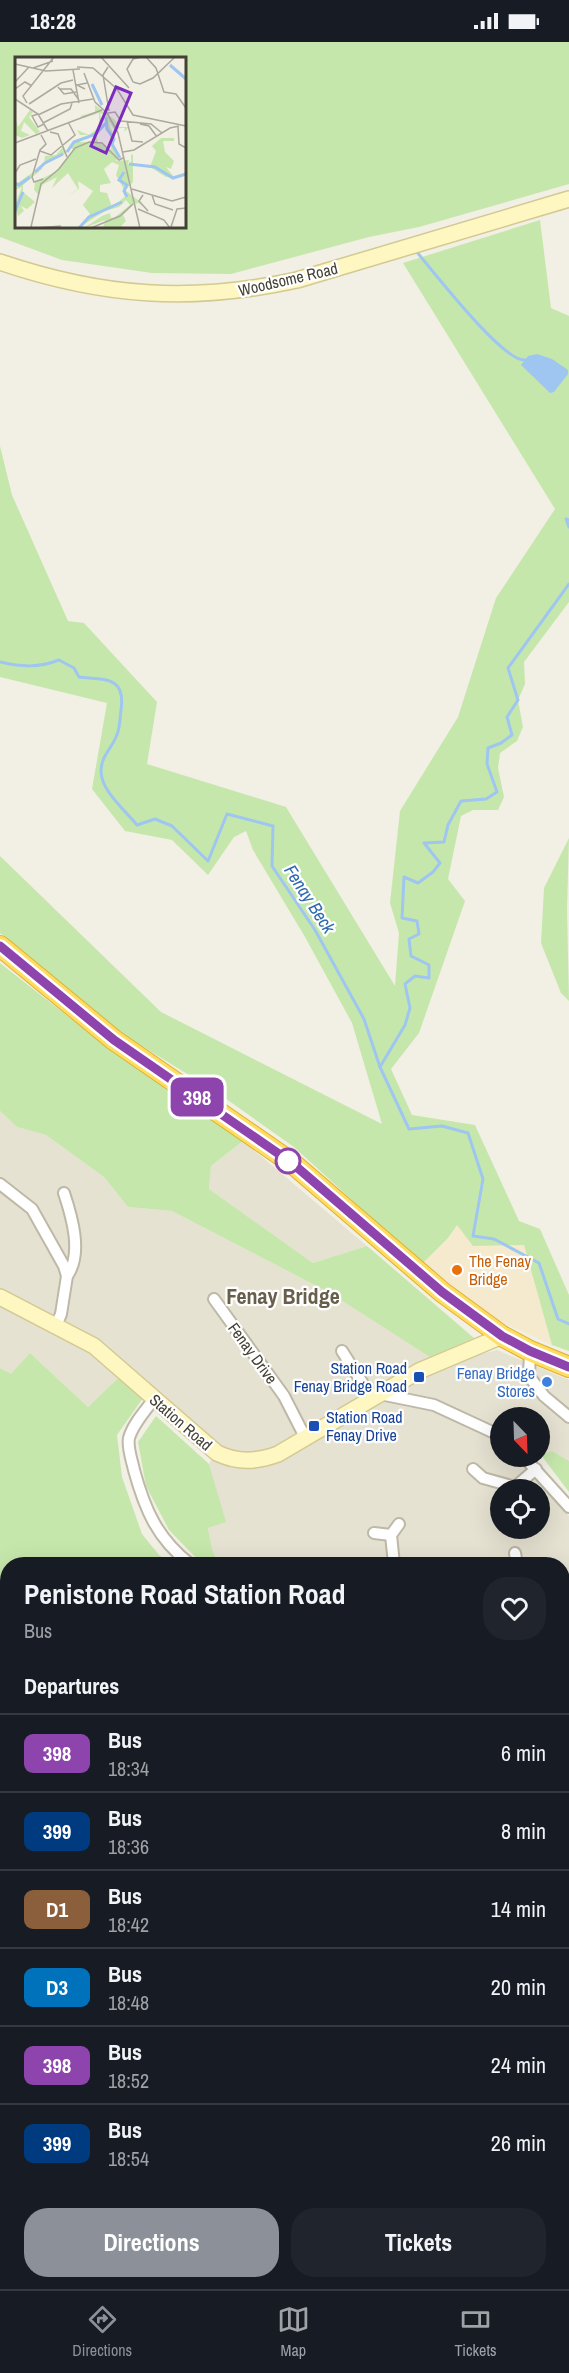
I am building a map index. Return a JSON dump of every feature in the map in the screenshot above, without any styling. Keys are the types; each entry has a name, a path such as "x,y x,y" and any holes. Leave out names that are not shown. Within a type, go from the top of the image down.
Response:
{"highway":[{"path":"0,946 114,1040 292,1163 442,1292 502,1336 530,1351 569,1367"}],"street":[{"name":"Woodsome Road","path":"0,262 80,285 127,292 223,293 297,280 569,199"},
{"path":"0,1184 32,1209 59,1255 67,1276"},
{"path":"56,1326 61,1314 67,1276 75,1256 70,1213 64,1193"},
{"name":"Station Road","path":"0,1297 94,1347 217,1454 230,1459 254,1461 306,1439 419,1371 502,1336"},
{"name":"Fenay Drive","path":"214,1299 284,1396 306,1439"},
{"path":"342,1351 376,1396 434,1405 490,1431"},
{"path":"530,1351 529,1376 544,1396 569,1417"},
{"path":"154,1399 132,1430 129,1441 131,1457 143,1502 159,1532 180,1557"},
{"path":"473,1469 483,1478 514,1487 536,1469 569,1507"},
{"path":"479,1489 483,1478"},
{"path":"393,1557 391,1535 399,1524"},
{"path":"374,1533 391,1535"}],"shaded area":[{"path":"0,1111 17,1127 46,1135 104,1177 128,1207 172,1211 330,1293 444,1365 497,1350 569,1380 569,1461 550,1452 550,1407 490,1407 490,1467 529,1467 539,1479 490,1479 490,1539 550,1539 550,1493 569,1516 569,1557 215,1557 208,1528 225,1522 209,1464 218,1447 130,1366 88,1407 30,1353 11,1375 0,1368"},
{"path":"243,1141 367,1246 313,1263 209,1189 211,1166"},
{"path":"457,1225 473,1246 524,1245 552,1345 495,1319 422,1264 448,1238"}],"green space":[{"path":"0,42 569,42 569,184 419,227 369,237 231,274 152,273 62,260 0,237"},
{"path":"540,220 551,308 569,316 569,602 524,662 525,684 518,700 523,727 517,741 500,753 498,768 504,797 498,810 473,810 461,816 448,879 465,901 419,1033 391,1069 412,1115 475,1125 519,1221 540,1229 569,1295 569,1351 552,1345 524,1245 473,1246 457,1225 448,1238 422,1264 294,1147 215,1091 119,1032 0,933 0,856 161,1012 382,1124 352,1023 305,937 253,850 246,831 234,837 208,875 172,840 125,831 92,789 107,703 0,677 0,446 12,495 68,621 84,623 157,702 147,764 286,807 395,986 399,933 390,903 400,811 458,717 496,598 555,509 403,263"},
{"path":"569,838 567,909 569,1001 561,993 541,943 544,888"},
{"path":"0,963 112,1051 243,1141 211,1166 209,1189 313,1263 367,1246 474,1338 430,1357 330,1293 172,1211 128,1207 104,1177 46,1135 17,1127 0,1111"},
{"path":"30,1353 88,1407 118,1378 143,1398 117,1435 122,1477 142,1534 162,1557 0,1557 0,1368 11,1374"},
{"path":"156,1416 209,1464 226,1522 208,1528 215,1557 195,1557 169,1530 146,1486 138,1442"},
{"path":"550,1452 569,1461 569,1492 550,1467"}],"water":[{"path":"537,354 552,359 568,370 568,374 554,392 550,393 521,365 528,356"}],"waterway":[{"path":"416,251 485,332 515,357 525,360"},
{"path":"569,520 566,519 569,527"},
{"path":"380,1067 405,1025 410,1008 405,984 415,976 429,978 429,965 411,956 409,939 419,934 417,921 402,918 404,877 418,883 433,872 440,863 424,843 444,842 448,825 461,801 486,799 497,792 487,764 488,748 512,735 507,717 518,700 508,668 569,584"},
{"name":"Fenay Beck","path":"0,662 30,666 59,660 74,668 79,677 105,680 117,685 122,699 119,727 103,761 101,771 109,793 137,825 155,819 172,826 208,861 227,814 273,826 272,866 315,930 364,1019 380,1067 409,1129 442,1126 468,1133 483,1179 473,1236 494,1239 539,1263 558,1319 569,1324"}],"bus line":[{"name":"398","path":"0,946 114,1040 292,1163 442,1292 502,1336 530,1351 569,1367"}],"place":[{"name":"The Fenay Bridge","path":"457,1270"},
{"name":"Station Road Fenay Bridge Road","path":"419,1377"},
{"name":"Fenay Bridge Stores","path":"547,1382"},
{"name":"Station Road Fenay Drive","path":"314,1426"}],"district":[{"name":"Fenay Bridge","path":"283,1296"}]}
